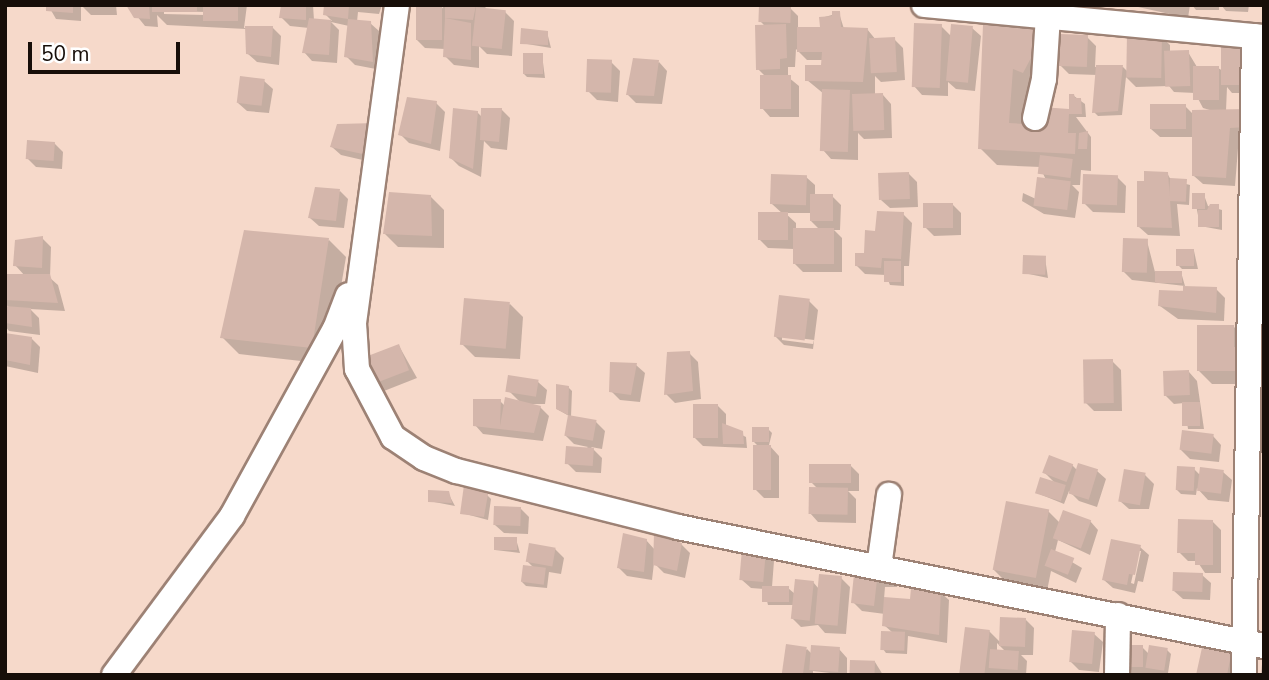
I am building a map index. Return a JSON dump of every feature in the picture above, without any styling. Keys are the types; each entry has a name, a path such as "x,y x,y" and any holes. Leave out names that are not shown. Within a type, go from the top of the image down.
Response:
{"street":[{"path":"397,5 357,279 354,323 357,369 393,437 424,458 457,471 678,527 1254,644"},
{"path":"924,5 1259,37 1254,644 1244,675"},
{"path":"1035,118 1044,79 1048,16"},
{"path":"114,675 232,516 335,329 357,279"},
{"path":"879,567 889,495"},
{"path":"1116,675 1118,615"}],"building":[{"path":"46,5 73,5 73,13 46,11"},
{"path":"126,5 149,5 150,19 134,18"},
{"path":"152,5 197,5 197,12 152,12"},
{"path":"203,5 238,5 238,21 203,21"},
{"path":"281,5 306,5 306,20 279,18"},
{"path":"324,5 349,5 348,19 323,15"},
{"path":"416,5 442,5 442,40 416,40"},
{"path":"445,5 476,5 473,20 445,18"},
{"path":"759,5 791,6 790,23 758,22"},
{"path":"476,7 506,10 502,49 472,46"},
{"path":"832,11 840,11 841,27 868,28 863,82 805,81 805,65 821,65 822,52 797,52 797,27 820,27 819,17 832,16"},
{"path":"309,18 331,20 329,55 302,53"},
{"path":"445,18 471,23 471,60 443,57"},
{"path":"348,19 371,21 373,62 344,57"},
{"path":"914,23 942,24 940,88 912,87"},
{"path":"786,24 787,58 780,59 780,69 756,70 755,25"},
{"path":"951,24 973,26 968,83 946,81"},
{"path":"983,25 1039,26 1040,41 1023,73 1013,69 1009,123 1040,125 1041,107 1069,109 1069,94 1074,94 1075,98 1081,98 1082,114 1069,114 1068,133 1076,133 1075,154 978,149"},
{"path":"245,26 273,26 271,57 246,54"},
{"path":"521,28 548,31 548,45 520,44"},
{"path":"1127,33 1162,34 1161,78 1126,77"},
{"path":"1060,34 1088,35 1087,67 1059,66"},
{"path":"895,37 897,72 871,73 869,38"},
{"path":"1221,45 1251,45 1251,85 1221,85"},
{"path":"1189,50 1190,86 1165,87 1164,51"},
{"path":"523,53 543,53 543,74 523,74"},
{"path":"633,58 659,60 654,96 626,95"},
{"path":"587,59 612,60 611,93 586,92"},
{"path":"1096,65 1123,65 1118,111 1092,113"},
{"path":"1193,66 1219,66 1219,100 1193,100"},
{"path":"760,75 791,75 791,109 760,109"},
{"path":"240,76 265,79 262,106 237,103"},
{"path":"822,89 850,90 848,152 820,151"},
{"path":"883,93 884,130 853,131 852,94"},
{"path":"407,97 437,101 431,144 398,135"},
{"path":"1150,104 1186,104 1186,129 1150,129"},
{"path":"453,108 478,111 473,169 449,158"},
{"path":"481,108 502,108 499,142 480,140"},
{"path":"1248,109 1248,127 1230,128 1226,178 1192,176 1192,110"},
{"path":"377,123 372,156 330,147 337,124"},
{"path":"1088,131 1087,149 1078,149 1079,133"},
{"path":"27,140 55,142 54,161 26,159"},
{"path":"1040,155 1073,159 1070,178 1038,174"},
{"path":"1144,171 1168,172 1172,228 1137,227 1137,181 1144,181"},
{"path":"909,172 910,199 879,200 878,173"},
{"path":"771,174 807,175 806,205 770,204"},
{"path":"1083,174 1118,175 1117,205 1082,204"},
{"path":"1037,177 1071,181 1067,210 1033,206"},
{"path":"1170,178 1187,179 1186,202 1169,201"},
{"path":"315,187 340,189 336,221 308,218"},
{"path":"389,192 431,195 432,236 383,234"},
{"path":"1192,193 1205,193 1205,209 1192,209"},
{"path":"810,194 833,194 833,221 810,221"},
{"path":"923,203 953,203 953,228 923,228"},
{"path":"1210,204 1219,204 1219,227 1198,227 1198,210 1207,210"},
{"path":"877,211 904,212 901,259 882,258 881,268 855,266 855,253 864,253 865,230 875,231"},
{"path":"758,212 788,212 788,240 758,240"},
{"path":"793,228 834,228 834,264 793,264"},
{"path":"244,230 329,238 312,348 220,338"},
{"path":"43,236 42,268 13,266 15,240"},
{"path":"1123,238 1148,239 1147,273 1122,272"},
{"path":"1176,249 1194,249 1194,266 1176,266"},
{"path":"1023,255 1046,256 1045,275 1022,274"},
{"path":"884,261 901,261 901,282 884,282"},
{"path":"1155,271 1182,271 1182,283 1155,283"},
{"path":"5,274 50,274 58,303 5,300"},
{"path":"1183,286 1217,287 1216,313 1158,306 1159,290 1183,291"},
{"path":"779,295 810,299 805,340 774,337"},
{"path":"464,298 510,302 506,349 460,345"},
{"path":"5,306 31,308 32,327 5,323"},
{"path":"1197,325 1234,325 1234,347 1243,347 1243,371 1197,371"},
{"path":"5,333 32,337 30,365 5,360"},
{"path":"399,344 409,370 374,383 364,357"},
{"path":"690,351 693,391 664,395 667,352"},
{"path":"1113,359 1114,403 1084,404 1083,360"},
{"path":"610,362 637,363 631,395 609,392"},
{"path":"1189,370 1190,395 1164,396 1163,371"},
{"path":"508,375 539,380 536,397 505,392"},
{"path":"556,384 569,386 568,415 556,409"},
{"path":"505,397 541,406 534,433 473,426 473,399 501,399 500,426"},
{"path":"1182,402 1200,402 1200,426 1182,426"},
{"path":"693,404 718,404 718,438 693,438"},
{"path":"568,415 597,420 593,441 564,436"},
{"path":"722,423 743,431 744,444 723,444"},
{"path":"752,427 769,427 769,442 752,442"},
{"path":"1182,430 1214,434 1211,454 1180,450"},
{"path":"753,445 771,445 771,490 753,490"},
{"path":"566,446 594,448 593,466 565,464"},
{"path":"1049,455 1073,464 1066,482 1042,473"},
{"path":"1078,463 1098,469 1089,500 1069,494"},
{"path":"809,464 851,464 851,483 809,483"},
{"path":"1177,466 1195,467 1194,491 1176,490"},
{"path":"1200,467 1224,470 1221,494 1197,491"},
{"path":"1124,469 1146,473 1140,505 1118,501"},
{"path":"1040,477 1066,485 1061,501 1035,493"},
{"path":"464,485 488,494 484,517 460,514"},
{"path":"809,487 848,488 848,515 809,514"},
{"path":"428,490 449,491 452,503 428,502"},
{"path":"1006,501 1049,509 1036,578 993,570"},
{"path":"494,506 521,507 520,526 493,525"},
{"path":"1063,510 1091,520 1081,548 1053,538"},
{"path":"1178,519 1213,520 1213,565 1195,565 1195,553 1177,553"},
{"path":"623,533 647,539 644,572 617,568"},
{"path":"654,535 682,543 677,571 653,565"},
{"path":"494,537 517,537 517,550 494,550"},
{"path":"1111,539 1141,545 1135,575 1129,574 1127,585 1102,580"},
{"path":"529,543 556,548 552,566 526,562"},
{"path":"742,549 766,551 763,582 739,580"},
{"path":"1051,549 1074,558 1068,575 1045,566"},
{"path":"523,565 546,568 544,585 521,582"},
{"path":"878,571 874,606 851,603 854,574"},
{"path":"1173,572 1203,573 1202,592 1172,591"},
{"path":"819,574 842,576 838,626 815,624"},
{"path":"795,579 814,581 810,621 791,619"},
{"path":"762,586 789,586 789,602 762,602"},
{"path":"911,588 941,590 939,635 882,626 884,597 910,599"},
{"path":"1000,617 1026,618 1025,647 999,646"},
{"path":"965,627 990,630 984,675 959,675"},
{"path":"1072,630 1095,632 1092,664 1069,662"},
{"path":"881,631 905,632 904,651 880,650"},
{"path":"1203,643 1232,650 1227,675 1196,675"},
{"path":"786,644 807,647 803,675 782,675"},
{"path":"811,645 840,647 838,672 809,670"},
{"path":"1121,645 1143,645 1143,667 1121,667"},
{"path":"1149,645 1168,648 1164,671 1145,668"},
{"path":"990,649 1019,651 1018,670 989,668"},
{"path":"850,660 875,661 874,675 849,675"}]}
